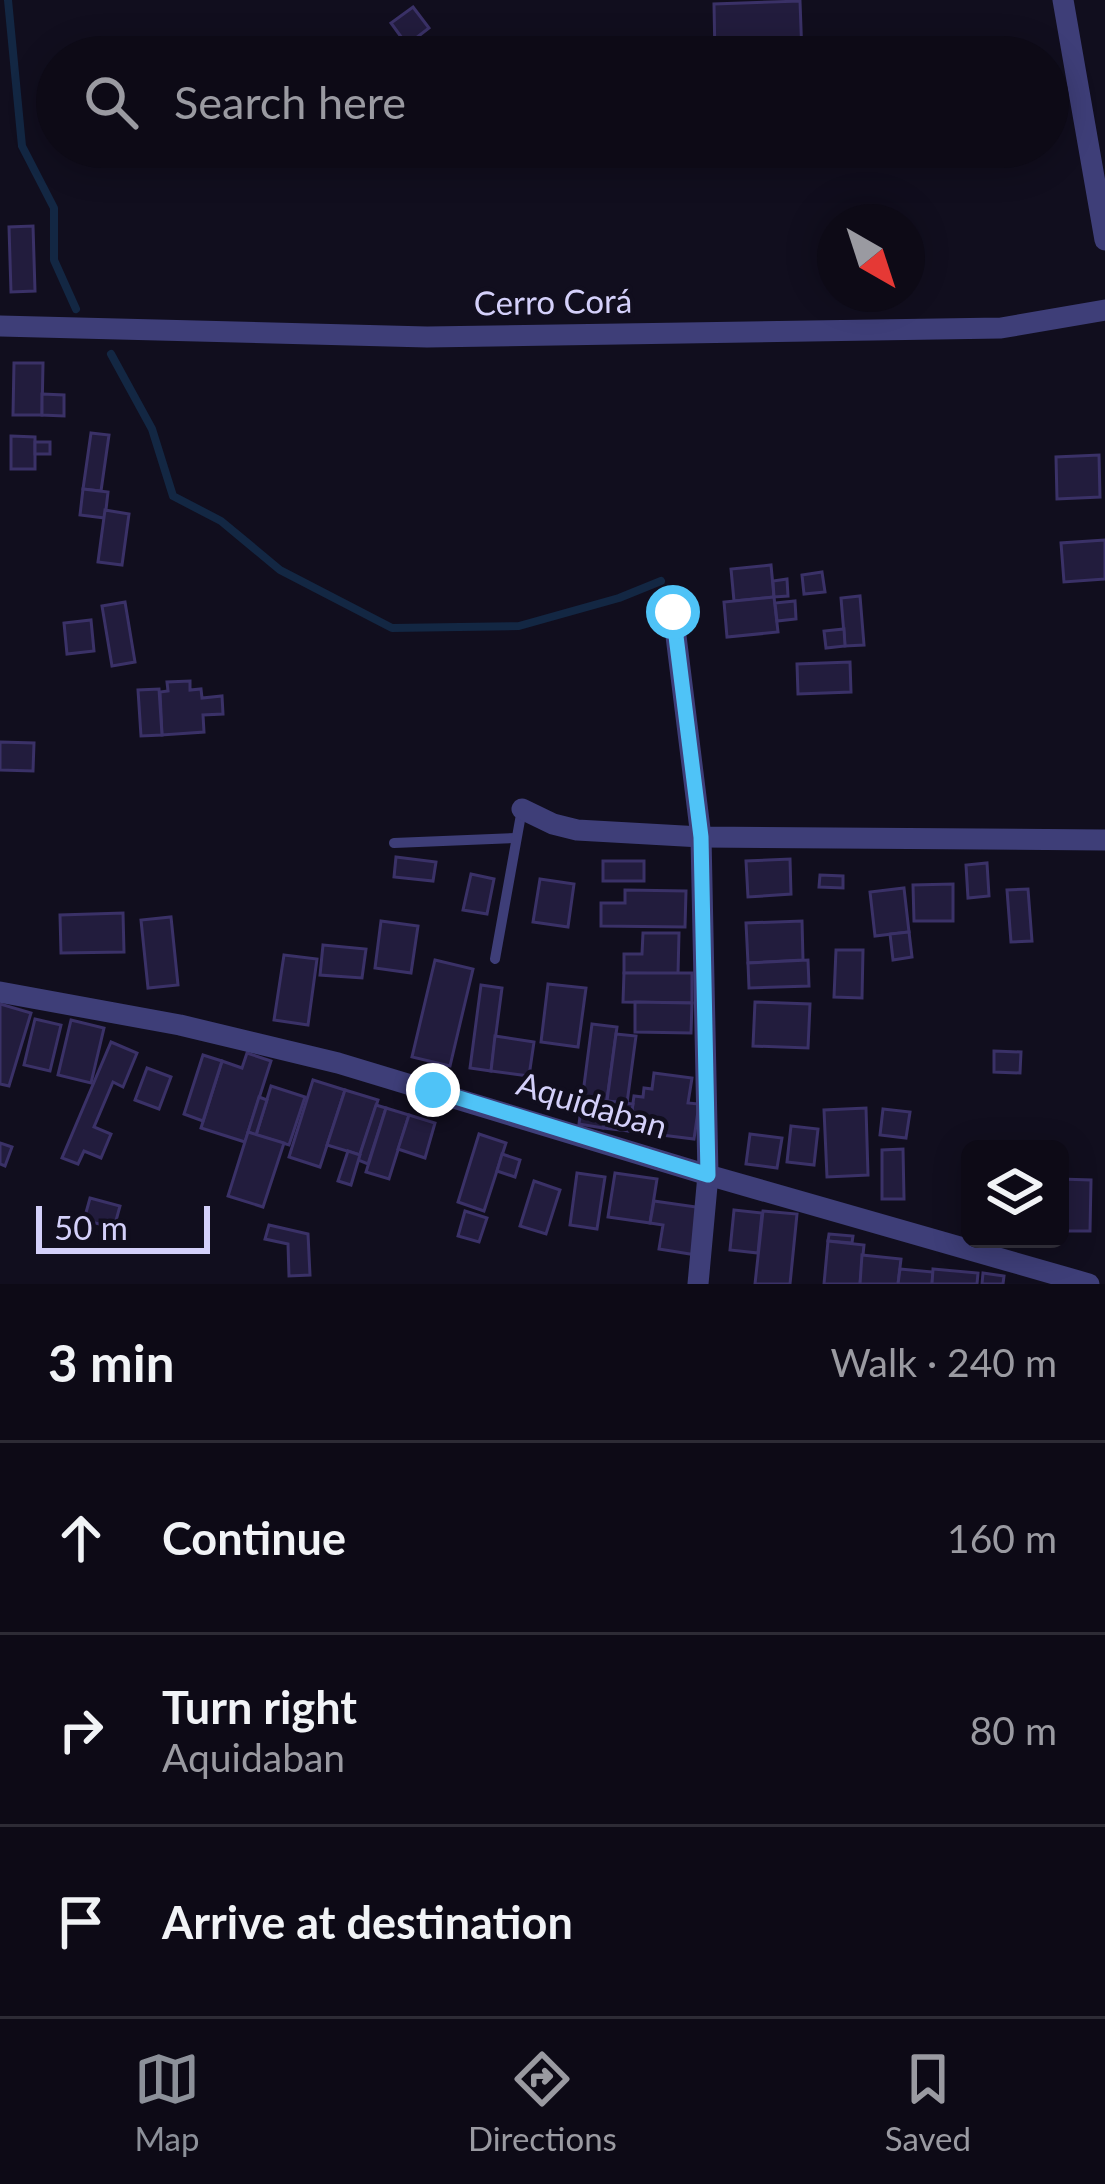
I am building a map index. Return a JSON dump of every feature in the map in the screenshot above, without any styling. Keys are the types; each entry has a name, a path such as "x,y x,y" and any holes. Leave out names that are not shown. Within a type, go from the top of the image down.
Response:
{"street":[{"path":"1063,0 1105,240"},
{"name":"Cerro Corá","path":"0,326 475,336 1001,328 1105,310"},
{"path":"673,612 701,837 708,1175 698,1284"},
{"path":"522,808 577,830 701,837 1105,840"},
{"name":"Aquidaban","path":"0,992 180,1025 338,1063 1089,1284"}],"lane":[{"path":"495,959 522,808"},
{"path":"394,843 517,838"}],"building":[{"path":"800,1 801,36 715,36 714,4"},
{"path":"413,7 429,28 419,36 400,36 391,23"},
{"path":"33,226 35,291 11,292 9,227"},
{"path":"14,363 43,363 42,415 13,415"},
{"path":"42,394 64,395 64,416 42,415"},
{"path":"91,433 109,435 101,491 83,489"},
{"path":"11,436 35,437 35,469 11,469"},
{"path":"35,442 50,442 50,454 35,454"},
{"path":"1099,455 1100,497 1057,499 1056,457"},
{"path":"83,489 108,492 105,518 80,515"},
{"path":"105,510 129,514 122,565 98,562"},
{"path":"1105,540 1105,579 1064,582 1061,543"},
{"path":"771,565 774,597 734,601 731,569"},
{"path":"822,572 825,592 804,594 802,575"},
{"path":"787,579 788,596 774,597 773,581"},
{"path":"860,596 864,645 845,646 841,598"},
{"path":"774,597 778,632 727,637 724,602"},
{"path":"795,601 796,619 777,621 775,603"},
{"path":"125,602 135,662 112,666 102,606"},
{"path":"91,620 94,651 67,654 64,623"},
{"path":"844,629 845,646 826,648 824,631"},
{"path":"850,662 851,692 798,694 797,664"},
{"path":"190,681 190,690 201,689 202,698 222,696 223,714 203,715 204,732 162,735 160,692 168,691 167,682"},
{"path":"159,689 162,735 141,736 138,690"},
{"path":"0,742 34,743 33,771 0,770"},
{"path":"396,857 436,862 433,881 394,877"},
{"path":"790,859 791,894 748,897 746,861"},
{"path":"603,861 644,861 644,881 603,881"},
{"path":"987,863 989,896 968,898 966,865"},
{"path":"471,874 494,879 487,914 463,910"},
{"path":"820,875 843,876 843,888 819,887"},
{"path":"540,879 574,884 568,927 533,922"},
{"path":"953,884 953,921 914,921 913,885"},
{"path":"904,888 909,932 875,936 870,892"},
{"path":"1028,889 1032,941 1011,942 1007,890"},
{"path":"625,890 686,891 685,927 601,926 601,903 625,903"},
{"path":"123,913 124,952 61,953 60,915"},
{"path":"171,917 178,985 148,988 141,920"},
{"path":"381,921 418,926 411,973 375,968"},
{"path":"802,921 803,960 748,963 746,923"},
{"path":"909,932 912,957 893,960 890,934"},
{"path":"643,933 679,933 678,974 624,973 624,954 642,954"},
{"path":"323,945 366,949 362,978 320,975"},
{"path":"836,950 863,950 862,998 834,997"},
{"path":"284,955 317,959 308,1025 274,1020"},
{"path":"435,960 473,969 450,1066 412,1057"},
{"path":"808,960 809,986 749,988 748,963"},
{"path":"624,973 692,973 692,1003 623,1002"},
{"path":"548,984 586,988 578,1047 541,1042"},
{"path":"481,985 502,988 491,1071 470,1068"},
{"path":"635,1002 692,1003 691,1033 635,1032"},
{"path":"755,1002 810,1004 808,1048 753,1046"},
{"path":"0,1004 31,1013 9,1086 0,1084"},
{"path":"35,1019 61,1025 50,1071 24,1065"},
{"path":"71,1020 104,1028 91,1083 58,1075"},
{"path":"592,1024 617,1027 603,1128 579,1124"},
{"path":"616,1034 636,1036 627,1103 607,1101"},
{"path":"495,1036 534,1042 529,1076 491,1071"},
{"path":"111,1042 137,1053 123,1087 113,1082 94,1127 111,1134 101,1158 84,1151 78,1164 62,1158"},
{"path":"994,1051 1021,1052 1020,1073 994,1072"},
{"path":"247,1053 271,1061 245,1142 201,1128 222,1061 242,1068"},
{"path":"203,1055 222,1061 203,1121 184,1114"},
{"path":"147,1068 171,1077 159,1109 135,1100"},
{"path":"654,1073 692,1078 688,1103 699,1104 694,1139 629,1131 634,1096 643,1097 644,1088 652,1089"},
{"path":"313,1080 345,1090 320,1167 289,1157"},
{"path":"271,1086 305,1097 289,1145 256,1135"},
{"path":"345,1090 378,1100 360,1155 327,1145"},
{"path":"259,1097 267,1100 256,1135 248,1132"},
{"path":"607,1101 633,1104 629,1131 603,1128"},
{"path":"376,1105 386,1108 368,1164 358,1160"},
{"path":"386,1108 409,1115 389,1179 366,1172"},
{"path":"866,1108 868,1175 827,1177 824,1110"},
{"path":"883,1109 910,1112 906,1138 880,1135"},
{"path":"409,1115 435,1123 425,1158 398,1149"},
{"path":"791,1126 818,1129 814,1165 787,1162"},
{"path":"248,1132 284,1143 263,1207 228,1196"},
{"path":"479,1134 506,1143 484,1211 458,1202"},
{"path":"750,1134 782,1138 777,1168 746,1164"},
{"path":"0,1143 12,1147 5,1166 0,1164"},
{"path":"903,1149 904,1199 882,1199 882,1150"},
{"path":"348,1151 360,1155 351,1185 338,1181"},
{"path":"502,1154 520,1160 515,1177 497,1171"},
{"path":"577,1173 605,1177 597,1229 570,1225"},
{"path":"615,1173 657,1179 650,1223 608,1217"},
{"path":"1069,1179 1091,1180 1090,1231 1069,1231"},
{"path":"534,1181 560,1190 546,1234 520,1226"},
{"path":"90,1198 120,1206 114,1228 84,1220"},
{"path":"654,1201 703,1208 696,1255 659,1249 663,1225 650,1223"},
{"path":"734,1210 762,1213 758,1253 730,1250"},
{"path":"465,1211 487,1218 479,1242 458,1236"},
{"path":"763,1211 797,1214 790,1284 755,1284"},
{"path":"269,1225 308,1234 310,1275 289,1276 288,1244 265,1239"},
{"path":"829,1234 853,1236 852,1243 828,1241"},
{"path":"828,1241 864,1245 860,1284 824,1284"},
{"path":"862,1255 901,1259 898,1284 860,1284"},
{"path":"900,1269 933,1272 932,1284 898,1284"},
{"path":"933,1269 978,1273 977,1284 932,1284"},
{"path":"983,1273 1004,1276 1003,1284 982,1284"}],"waterway":[{"path":"8,0 22,146 54,208 54,260 76,309"},
{"path":"111,354 152,429 173,496 221,521 280,570 392,628 519,626 661,581"}],"route":[{"path":"433,1090 708,1175 701,837 673,612"}]}
